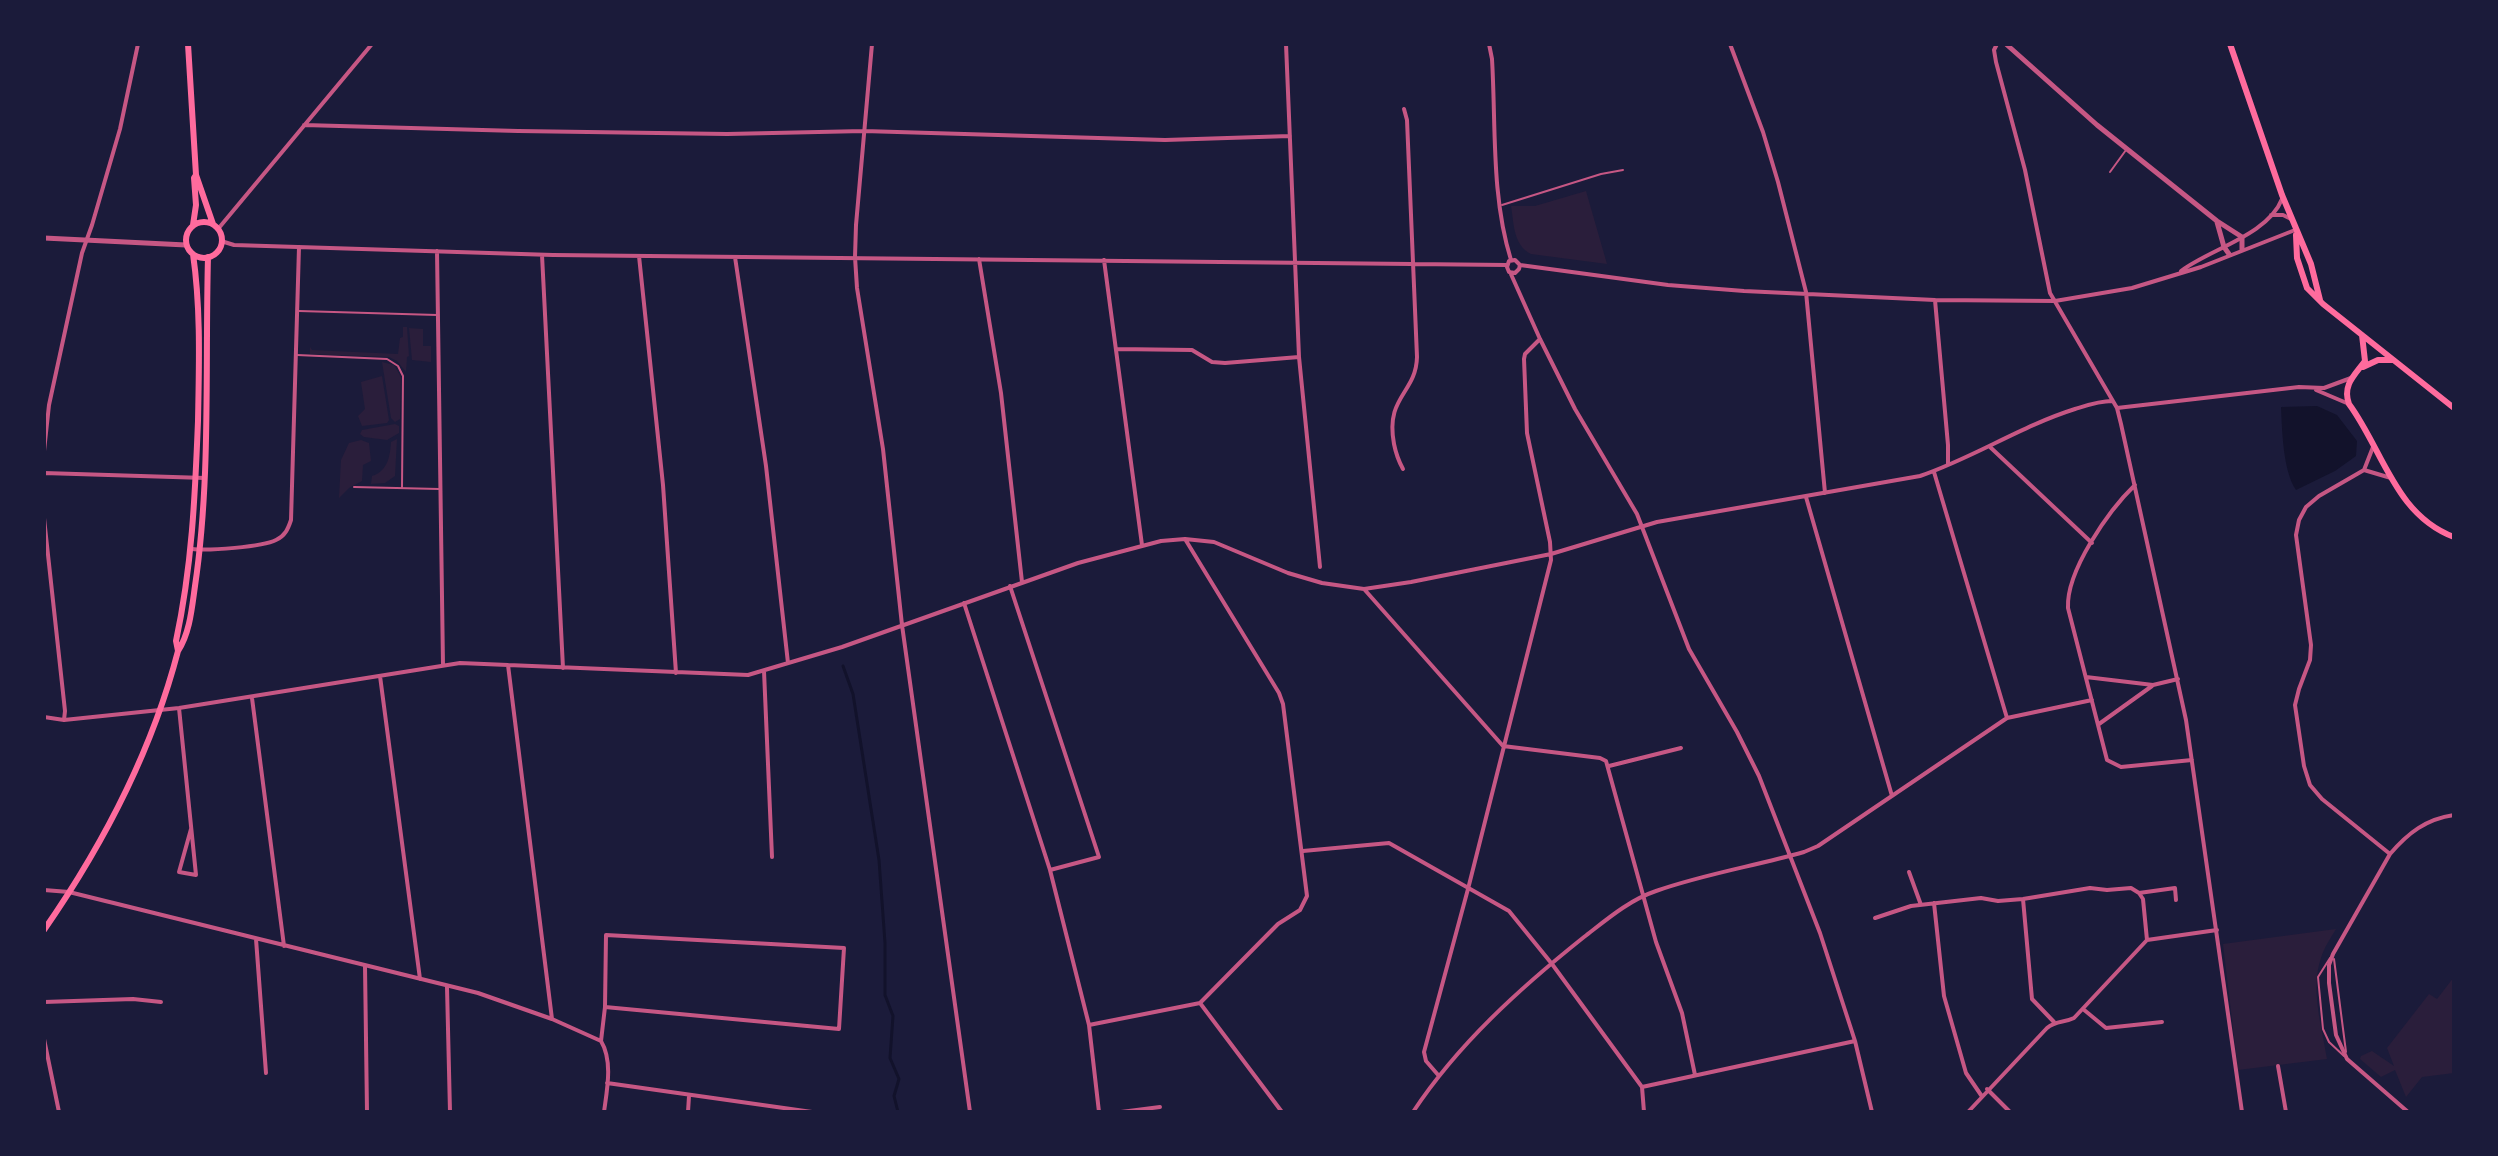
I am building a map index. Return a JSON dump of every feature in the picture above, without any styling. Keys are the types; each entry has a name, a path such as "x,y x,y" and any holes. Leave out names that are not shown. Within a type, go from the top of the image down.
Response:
{"main road":[{"path":"188,44 196,175 221,241 218,251 208,257 193,254"},
{"path":"2230,44 2282,197 2311,264 2320,300 2454,408"},
{"path":"193,225 196,175"},
{"path":"196,550 199,360 193,254 186,245 188,231 193,225 200,222 216,226"},
{"path":"44,930 132,780 162,708 178,651 176,641 196,550 205,478 208,257"},
{"path":"197,304 201,314 207,317"},
{"path":"2362,335 2365,361 2346,391 2349,404 2391,478 2417,515 2435,529 2454,537"},
{"path":"2359,369 2378,360 2393,360"}],"street":[{"path":"44,451 49,405 82,253 120,129 138,44"},
{"path":"216,226 372,44"},
{"path":"872,44 855,257 857,288 883,449 902,625 970,1112"},
{"path":"1286,44 1299,357 1320,567"},
{"path":"1489,44 1500,205 1510,272 1575,409 1642,526 1689,649 1759,776 1820,933 1855,1041 1872,1112"},
{"path":"1730,44 1775,170 1806,292 1825,493"},
{"path":"1997,44 1994,50 1996,62 2025,170 2050,293 2117,408 2135,485 2178,679 2192,760 2242,1112"},
{"path":"2006,44 2126,150 2242,237"},
{"path":"1403,469 1397,460 1391,423 1396,405 1416,367 1407,120 1404,109"},
{"path":"304,125 727,134 864,131 1165,140 1290,136"},
{"path":"2179,272 2242,237 2278,210 2282,197"},
{"path":"2271,215 2291,219"},
{"path":"2217,221 2229,254"},
{"path":"221,241 229,245 542,255 1412,263 1518,261 1520,265 1668,285 1935,300 2055,301 2123,290 2201,267 2295,230"},
{"path":"2242,237 2242,249"},
{"path":"44,238 186,245"},
{"path":"196,550 274,542 287,531 291,520 299,247"},
{"path":"437,251 443,666"},
{"path":"542,255 563,668"},
{"path":"639,256 663,485 676,673"},
{"path":"735,257 766,466 788,664"},
{"path":"979,259 1001,393 1022,582"},
{"path":"1104,260 1142,545"},
{"path":"1510,272 1517,272 1520,265"},
{"path":"1935,300 1948,466"},
{"path":"1439,1076 1426,1061 1424,1052 1546,584 1551,554 1526,418 1524,359 1540,339"},
{"path":"1117,349 1192,350 1212,362 1225,363 1299,357"},
{"path":"2117,408 2299,387 2324,388 2352,378"},
{"path":"2314,389 2349,404"},
{"path":"44,717 64,720 179,708 460,663 748,675 788,664 1022,582 1142,545 1185,539 1222,544 1288,573 1322,583 1364,589 1411,582 1551,554 1642,526 1920,476 2051,417 2100,401 2112,401"},
{"path":"1989,446 2092,543"},
{"path":"2373,447 2364,470 2319,496 2306,507 2299,520 2296,535 2311,645 2310,660 2295,705 2310,785 2322,799 2390,854"},
{"path":"2364,470 2391,478"},
{"path":"1934,472 2007,718"},
{"path":"44,488 44,474 205,478"},
{"path":"2135,485 2114,507 2075,571 2067,598 2068,608 2107,760 2121,767 2192,760"},
{"path":"1806,497 1892,796"},
{"path":"44,518 64,720"},
{"path":"1089,1025 1200,1003 1278,924 1304,906 1307,896 1283,704 1185,539"},
{"path":"1010,586 1099,857 1050,870"},
{"path":"1364,589 1503,746 1600,758 1609,766 1656,942 1682,1013 1695,1075"},
{"path":"964,603 1050,870 1089,1025 1099,1112"},
{"path":"508,665 552,1019"},
{"path":"764,671 772,857"},
{"path":"380,676 420,979"},
{"path":"2086,677 2153,685 2178,679"},
{"path":"2099,724 2153,685"},
{"path":"252,697 284,946"},
{"path":"1413,1112 1439,1076 1489,1020 1609,918 1655,891 1818,846 2007,718 2092,700"},
{"path":"179,708 196,875 179,872 191,829"},
{"path":"1609,766 1681,748"},
{"path":"2408,1112 2347,1059 2336,1035 2328,973 2333,954 2390,854 2404,837 2421,825 2454,815"},
{"path":"1303,851 1389,843 1509,911 1642,1087 1644,1112"},
{"path":"1909,872 1921,905"},
{"path":"1875,918 1902,908 1934,903 1981,898 1998,901 2023,899 2090,888 2131,888 2143,899 2147,940"},
{"path":"2139,893 2175,888 2176,900"},
{"path":"44,890 69,892 478,993 552,1019 601,1041 605,1048 608,1062 604,1112"},
{"path":"2023,899 2032,999 2054,1022"},
{"path":"1934,903 1944,996 1966,1073 1981,1095"},
{"path":"1968,1112 2054,1022 2067,1022 2083,1009 2147,940 2217,930"},
{"path":"601,1041 606,935 844,948 839,1029 605,1007"},
{"path":"256,939 266,1073"},
{"path":"365,966 367,1112"},
{"path":"447,987 450,1112"},
{"path":"44,1002 133,999 161,1002"},
{"path":"1200,1003 1282,1112"},
{"path":"2083,1009 2106,1028 2162,1022"},
{"path":"44,1039 59,1112"},
{"path":"1642,1087 1855,1041"},
{"path":"2278,1066 2286,1112"},
{"path":"607,1083 812,1112"},
{"path":"1987,1089 2010,1112"},
{"path":"688,1112 689,1096"},
{"path":"1121,1112 1160,1107"}],"lane":[{"path":"2110,172 2126,150"},
{"path":"1500,205 1623,170"},
{"path":"298,311 438,315"},
{"path":"297,355 387,359 398,366 403,376 402,487"},
{"path":"354,487 441,489"},
{"path":"2333,954 2318,977 2320,1003 2324,1032 2329,1042 2347,1059"},
{"path":"2333,954 2347,1059"}],"shaded area":[{"path":"1586,191 1607,264 1531,254 1525,250 1515,233 1511,206 1535,206"},
{"path":"403,327 407,327 409,356 406,372 389,357 310,354 310,347 312,350 398,354"},
{"path":"409,328 423,329 423,346 431,346 431,362 412,360"},
{"path":"382,362 394,365 401,377 400,419 395,422 391,418"},
{"path":"382,376 389,420 387,423 362,426 358,416 365,409 361,382"},
{"path":"2317,406 2337,415 2357,441 2356,456 2335,471 2296,490 2286,461 2281,407"},
{"path":"395,424 399,426 399,433 387,440 360,434 362,430"},
{"path":"397,439 395,476 385,483 371,484 372,476 382,471 387,462 391,442"},
{"path":"361,440 369,443 371,461 363,465 362,481 339,498 341,460 349,443"},
{"path":"2336,929 2322,954 2317,982 2327,1059 2238,1070 2223,944"},
{"path":"2454,977 2454,1073 2422,1077 2406,1097 2395,1070 2381,1077 2360,1059 2361,1056 2372,1051 2394,1066 2387,1048 2429,994 2437,999"}],"waterway":[{"path":"843,666 853,694 879,860 885,995 893,1016 890,1058 899,1079 894,1096 898,1112"}]}
